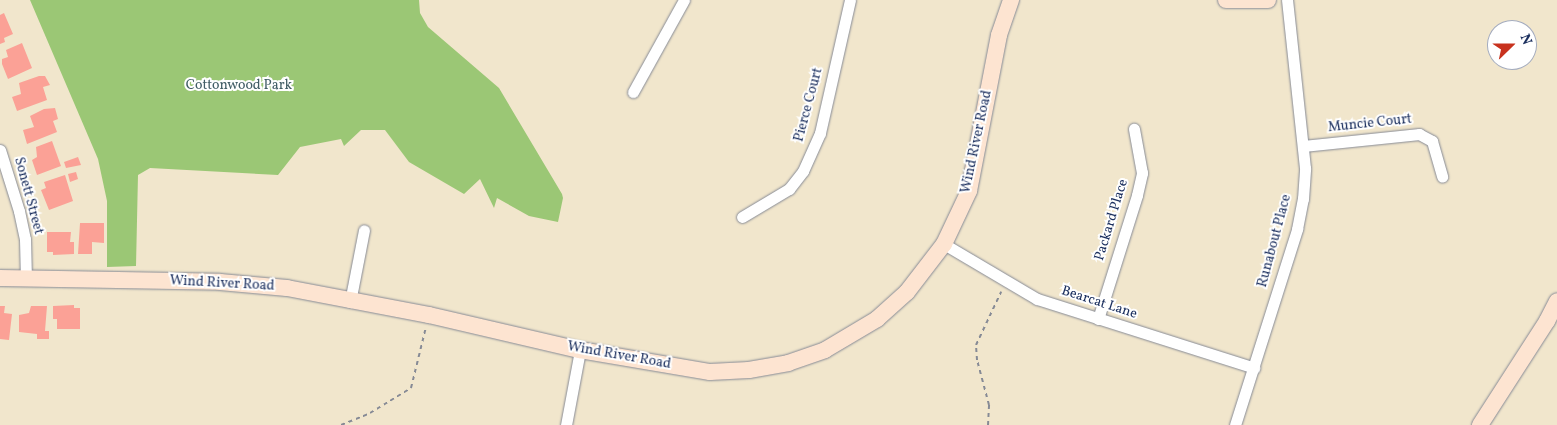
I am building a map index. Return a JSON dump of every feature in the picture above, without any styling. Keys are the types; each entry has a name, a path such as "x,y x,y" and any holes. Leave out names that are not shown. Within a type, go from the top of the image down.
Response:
{"street":[{"path":"633,92 684,0"},
{"name":"Pierce Court","path":"742,217 789,188 803,171 820,133 850,0"},
{"path":"1226,0 1268,0"},
{"name":"Runabout Place","path":"1235,425 1297,229 1303,199 1305,168 1288,0"},
{"name":"Wind River Road","path":"0,278 26,280 220,282 287,288 350,302 428,315 580,350 710,372 749,370 788,363 837,344 877,319 912,288 944,244 969,191 998,35 1009,1"},
{"name":"Packard Place","path":"1098,319 1137,195 1142,173 1134,129"},
{"name":"Muncie Court","path":"1303,146 1419,134 1432,141 1442,177"},
{"name":"Sonett Street","path":"0,150 20,211 26,238 28,263 26,280"},
{"path":"350,302 364,230"},
{"name":"Bearcat Lane","path":"944,244 1037,299 1254,368"},
{"path":"1480,425 1547,321 1557,301"},
{"path":"566,425 580,350"}],"path":[{"path":"988,425 989,405 977,360 976,345 1007,281"},
{"path":"341,425 370,413 411,388 428,315"}],"green space":[{"name":"Cottonwood Park","path":"30,0 419,0 420,13 428,27 499,88 562,194 563,198 558,222 529,216 497,198 494,208 480,179 464,194 409,162 385,130 361,130 344,146 341,139 300,147 278,175 150,168 138,175 136,266 107,267 107,201 98,159"}],"building":[{"path":"4,13 13,34 4,38 5,42 0,44 0,15"},
{"path":"22,43 32,68 8,79 2,59 8,57 6,50"},
{"path":"39,76 45,76 50,85 43,87 47,100 17,111 12,97 21,94 19,83"},
{"path":"55,108 58,119 53,121 57,132 27,144 23,130 34,127 30,116 44,109"},
{"path":"52,141 61,166 37,175 32,160 37,157 36,147"},
{"path":"78,157 81,165 66,168 64,162"},
{"path":"76,172 78,179 70,182 68,174"},
{"path":"65,175 73,201 49,210 41,190 46,188 44,182"},
{"path":"80,223 104,223 104,243 92,242 92,254 78,254"},
{"path":"47,232 71,232 70,242 74,242 74,254 53,255 53,252 47,252"},
{"path":"74,305 74,308 80,308 80,329 57,329 57,319 53,319 53,306"},
{"path":"0,306 5,306 4,313 12,314 9,340 0,339"},
{"path":"31,306 47,306 45,331 49,331 49,339 37,339 37,334 19,332 19,315 29,313"}]}
